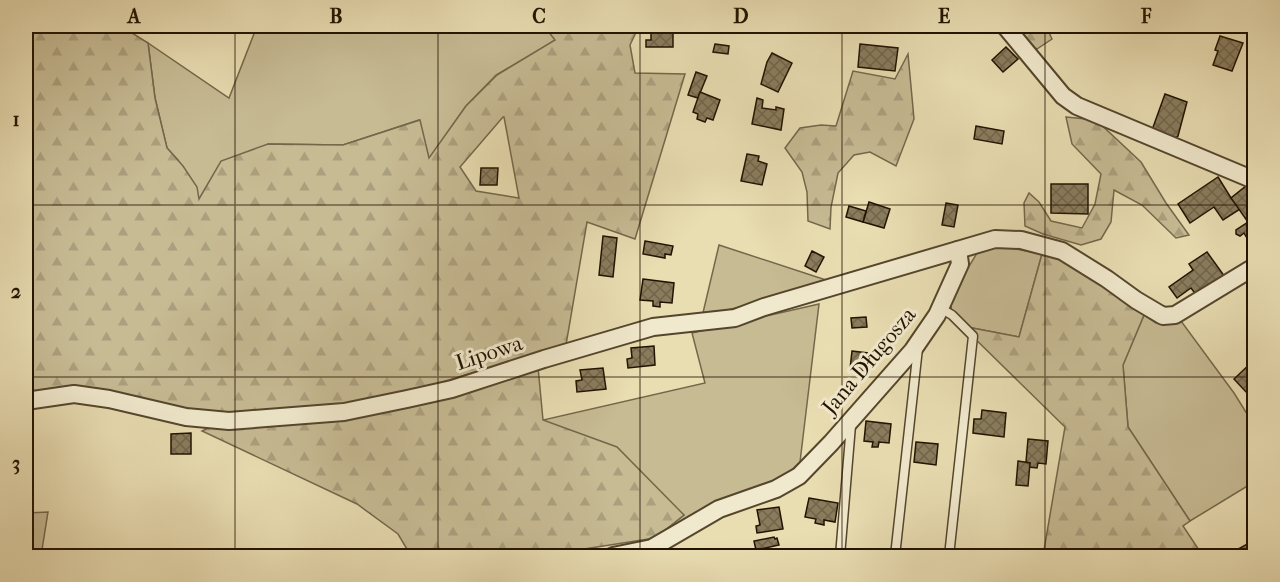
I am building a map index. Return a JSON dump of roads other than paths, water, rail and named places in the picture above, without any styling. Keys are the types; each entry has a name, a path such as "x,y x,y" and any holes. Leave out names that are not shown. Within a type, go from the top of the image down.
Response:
{"street":[{"path":"1005,26 1063,96 1077,106 1254,180"},
{"path":"958,250 995,239 1021,240 1062,251 1163,316 1175,315 1254,267"},
{"name":"Jana Długosza","path":"612,556 651,548 719,509 776,489 799,476 913,350 940,308 960,264 958,250"},
{"name":"Lipowa","path":"26,401 74,394 109,399 186,417 229,421 344,412 452,389 653,327 735,318 764,307 958,250"}],"lane":[{"path":"940,308 952,315 973,336 949,556"},
{"path":"895,556 919,340"},
{"path":"840,556 851,420"}]}
